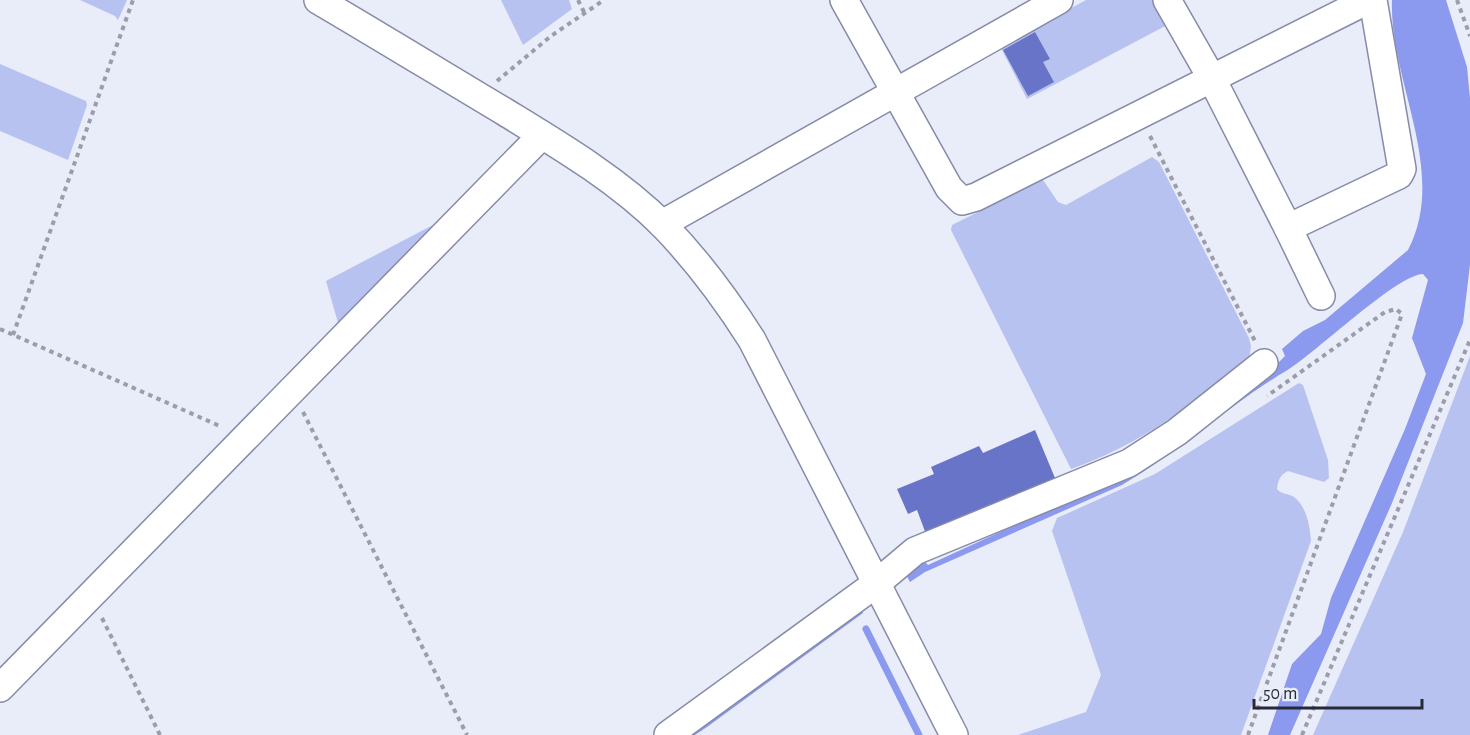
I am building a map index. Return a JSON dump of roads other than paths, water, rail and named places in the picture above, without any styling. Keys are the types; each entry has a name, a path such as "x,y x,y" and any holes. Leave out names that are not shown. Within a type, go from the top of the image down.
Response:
{"street":[{"path":"318,0 542,135 597,171 662,224 725,299 752,340 954,735"},
{"path":"844,0 949,188 962,201 976,197 1368,0"},
{"path":"662,224 1059,0"},
{"path":"1167,0 1211,77 1321,296"},
{"path":"1288,228 1399,175 1402,169 1373,0"},
{"path":"0,688 542,135"},
{"path":"668,735 877,583 915,551 1109,472 1139,457 1177,432 1264,363"}],"water":[{"path":"1392,0 1446,0 1467,67 1470,98 1470,265 1463,323 1392,503 1290,735 1268,735 1292,664 1321,634 1331,598 1405,429 1426,374 1412,338 1428,280 1423,274 1394,287 1299,362 1122,485 925,572 910,582 904,571 925,562 928,565 1070,500 1265,376 1285,356 1282,349 1303,331 1325,320 1408,250 1419,220 1422,189 1420,158 1394,31"},
{"path":"860,608 863,613 707,727 695,735 683,735"}],"waterway":[{"path":"866,629 919,735"}]}
